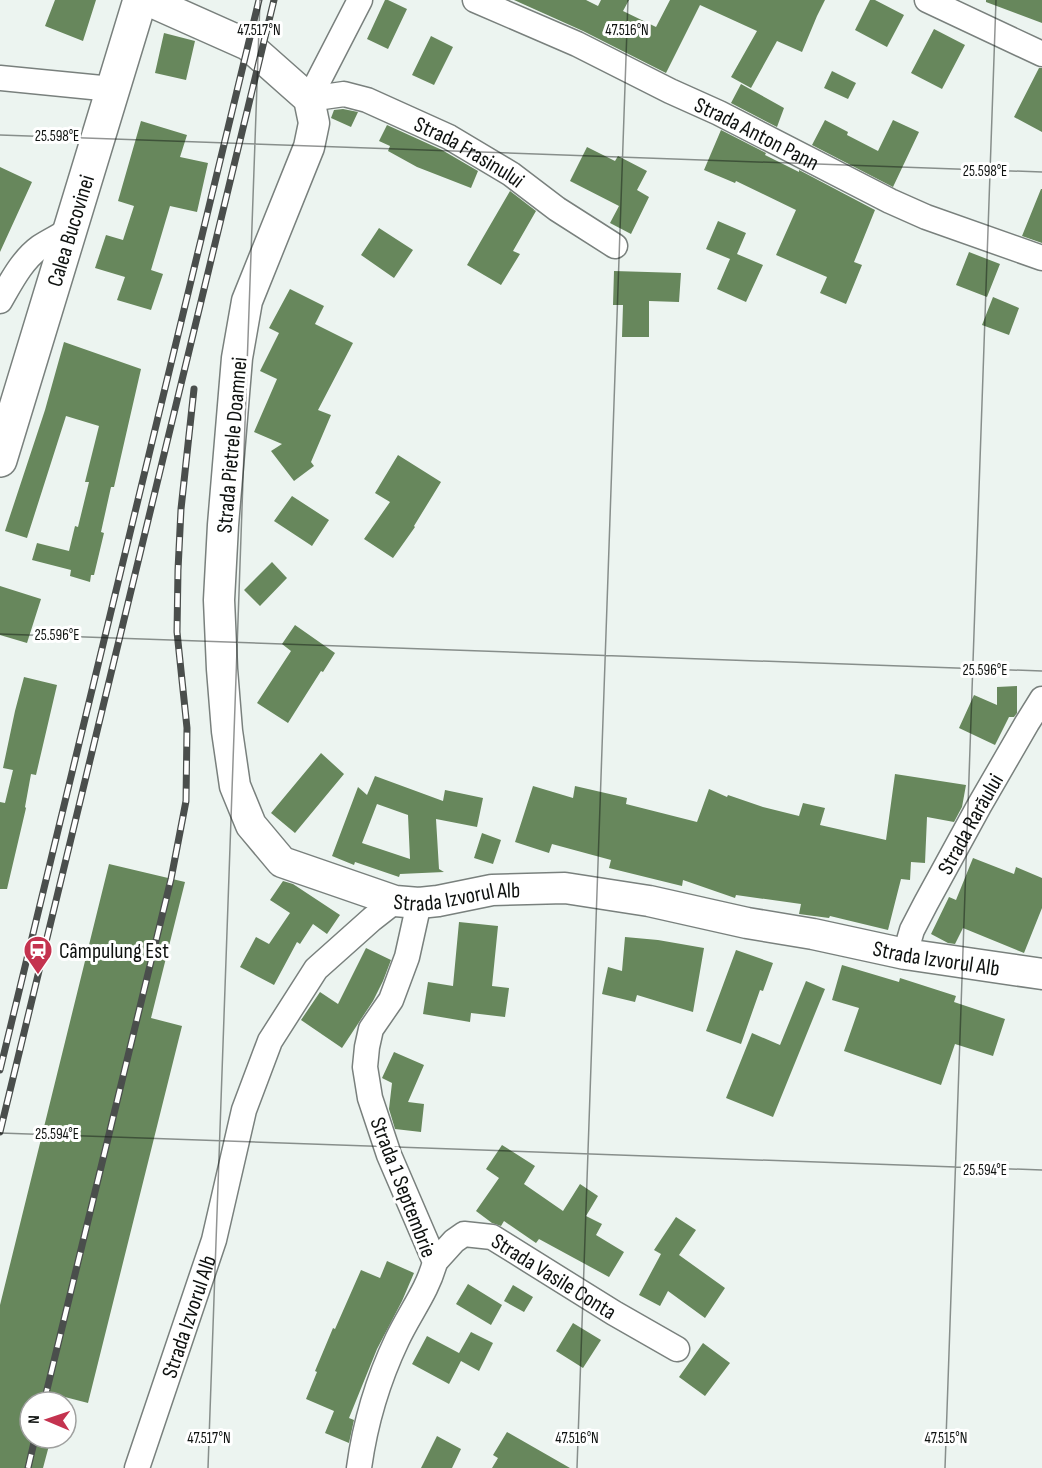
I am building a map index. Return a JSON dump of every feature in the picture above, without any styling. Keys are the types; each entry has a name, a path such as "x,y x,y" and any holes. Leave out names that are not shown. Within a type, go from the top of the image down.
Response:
{"highway":[{"name":"Calea Bucovinei","path":"0,460 140,0"}],"street":[{"path":"147,0 248,45 309,99 360,0"},
{"name":"Strada Anton Pann","path":"475,0 577,44 719,113 890,201 926,217 1042,258"},
{"path":"927,0 1042,54"},
{"path":"0,78 112,89"},
{"name":"Strada Frasinului","path":"309,99 344,94 367,100 449,137 511,174 557,209 615,246"},
{"name":"Strada Pietrele Doamnei","path":"309,99 314,123 309,147 247,301 237,358 219,600 227,731 235,786 251,825 282,862 407,902"},
{"path":"0,301 29,256 69,230"},
{"name":"Strada Rarăului","path":"905,954 912,930 926,903 979,806 1042,699"},
{"name":"Strada Izvorul Alb","path":"137,1468 214,1240 244,1110 270,1041 316,969 372,919 407,902 438,902 492,890 565,888 649,901 747,923 813,933 905,954 1042,974"},
{"name":"Strada 1 Septembrie","path":"359,1468 367,1423 381,1379 397,1339 435,1262 389,1155 370,1098 365,1067 371,1029 391,1000 407,957 407,902"},
{"name":"Strada Vasile Conta","path":"435,1262 454,1241 464,1234 492,1237 614,1313 677,1349"}],"building":[{"path":"55,0 96,0 83,41 45,26"},
{"path":"385,0 407,9 388,49 367,39"},
{"path":"514,0 586,0 598,6 601,0 629,0 623,11 656,27 670,0 825,0 802,52 777,41 751,88 731,77 757,31 700,5 666,73 583,31"},
{"path":"870,0 875,0 904,15 887,47 855,30"},
{"path":"986,0 1042,0 1042,23 986,2"},
{"path":"934,29 965,45 942,89 911,73"},
{"path":"164,33 195,41 186,80 155,73"},
{"path":"431,36 453,47 434,85 412,75"},
{"path":"1039,68 1042,68 1042,132 1014,117"},
{"path":"832,71 856,83 848,99 824,88"},
{"path":"741,84 784,108 777,127 731,103"},
{"path":"334,110 358,112 351,127 331,118"},
{"path":"825,120 848,132 847,135 878,151 893,120 919,132 893,187 812,145"},
{"path":"141,121 187,135 180,157 208,163 197,212 170,206 151,270 163,274 151,310 117,300 125,277 95,268 106,235 123,240 134,206 118,201"},
{"path":"387,125 442,150 478,171 471,188 417,167 388,151 390,146 379,141"},
{"path":"721,130 766,153 765,155 875,210 854,262 862,265 846,304 820,293 827,277 776,255 796,210 736,181 735,183 704,170"},
{"path":"587,147 615,161 618,156 647,171 637,190 649,197 631,234 610,223 619,206 570,181"},
{"path":"0,167 32,182 0,252"},
{"path":"1042,189 1042,243 1022,236"},
{"path":"510,191 536,211 513,251 520,254 501,285 467,265"},
{"path":"718,221 746,233 737,254 763,265 746,302 717,289 730,259 706,249"},
{"path":"379,228 413,250 394,278 361,255"},
{"path":"969,252 1000,264 987,297 956,285"},
{"path":"614,271 681,273 679,302 649,301 649,337 622,337 623,305 613,305"},
{"path":"290,289 324,306 315,324 353,343 318,410 331,415 311,462 314,466 294,481 271,451 282,444 254,432 277,379 260,371 279,333 269,328"},
{"path":"993,297 1019,308 1009,335 982,325"},
{"path":"64,342 141,369 114,487 111,487 101,532 104,533 94,575 91,575 90,582 70,576 71,570 32,560 37,543 69,551 75,526 78,527 89,482 85,482 99,426 66,416 27,538 5,531 45,410"},
{"path":"398,455 441,482 415,527 393,558 364,539 390,502 375,493"},
{"path":"292,496 329,520 312,546 274,521"},
{"path":"272,562 287,578 260,606 244,590"},
{"path":"0,586 41,599 27,643 0,635"},
{"path":"295,625 335,653 288,723 257,703 291,651 282,644"},
{"path":"24,677 57,685 36,775 31,774 26,808 7,889 0,889 0,802 5,803 13,770 3,768"},
{"path":"1017,686 1017,713 1014,717 1009,717 995,745 959,728 974,695 997,705 997,687"},
{"path":"321,753 344,774 295,833 271,813"},
{"path":"895,774 966,785 962,807 954,822 927,817 925,863 911,862 910,880 901,879 888,930 830,916 829,918 799,914 801,904 736,895 735,898 683,880 682,886 609,868 611,860 552,844 549,853 515,842 533,786 573,798 575,786 627,798 626,804 697,822 709,789 727,797 728,795 799,816 803,803 825,808 820,825 886,840"},
{"path":"375,776 443,801 445,790 483,798 477,827 436,819 439,869 444,872 400,874 399,877 355,862 354,865 332,856 358,787 367,795","holes":["377,804 408,815 410,859 362,843"]},
{"path":"482,833 501,840 493,864 474,858"},
{"path":"973,858 1014,874 1016,867 1042,878 1042,908 1024,953 963,928 955,944 931,934 949,897 956,900"},
{"path":"109,864 185,882 151,1018 182,1026 88,1403 78,1400 78,1390 18,1390 18,1450 48,1450 43,1468 0,1468 0,1305"},
{"path":"283,881 293,884 340,915 327,934 313,924 300,944 297,942 274,985 240,967 256,937 269,944 290,913 270,900"},
{"path":"459,922 498,926 492,986 509,988 505,1017 471,1013 470,1022 423,1014 428,982 453,986"},
{"path":"625,937 704,948 693,1012 637,995 635,1002 602,994 608,967 622,971"},
{"path":"366,948 391,960 373,1001 342,1048 301,1020 320,992 338,1004"},
{"path":"736,950 773,963 763,991 760,990 741,1044 706,1031"},
{"path":"842,965 899,982 900,978 956,996 954,1002 1005,1019 993,1056 955,1044 941,1085 844,1051 859,1008 832,1000"},
{"path":"806,981 825,989 773,1117 726,1098 752,1033 780,1045"},
{"path":"394,1052 424,1065 408,1102 424,1104 421,1132 395,1129 389,1109 392,1083 382,1078"},
{"path":"502,1145 535,1166 524,1184 563,1211 580,1184 598,1196 586,1216 602,1224 596,1235 624,1252 609,1277 539,1239 536,1243 504,1221 501,1226 492,1223 476,1211 499,1178 486,1169"},
{"path":"676,1217 696,1230 679,1255 725,1288 705,1318 668,1291 660,1306 639,1295 661,1254 654,1250"},
{"path":"387,1261 414,1273 377,1349 349,1418 354,1420 349,1443 325,1433 334,1411 306,1399 333,1328 335,1329 361,1270 380,1278"},
{"path":"468,1284 502,1305 491,1325 456,1304"},
{"path":"513,1285 533,1297 524,1312 504,1301"},
{"path":"573,1323 601,1340 583,1368 556,1351"},
{"path":"471,1332 493,1343 479,1371 461,1361 449,1384 412,1364 427,1336 459,1353"},
{"path":"703,1343 730,1363 705,1396 679,1377"},
{"path":"507,1432 570,1468 492,1468 498,1458 493,1455"},
{"path":"437,1436 461,1449 452,1468 421,1468"}],"railway":[{"path":"0,1070 259,0"},
{"path":"0,1132 274,0"},
{"path":"47,1390 171,879 186,801 187,728 177,632 178,570 181,509 194,389"},
{"path":"28,1468 32,1450"}],"place":[{"name":"Câmpulung Est","path":"38,976"}]}
